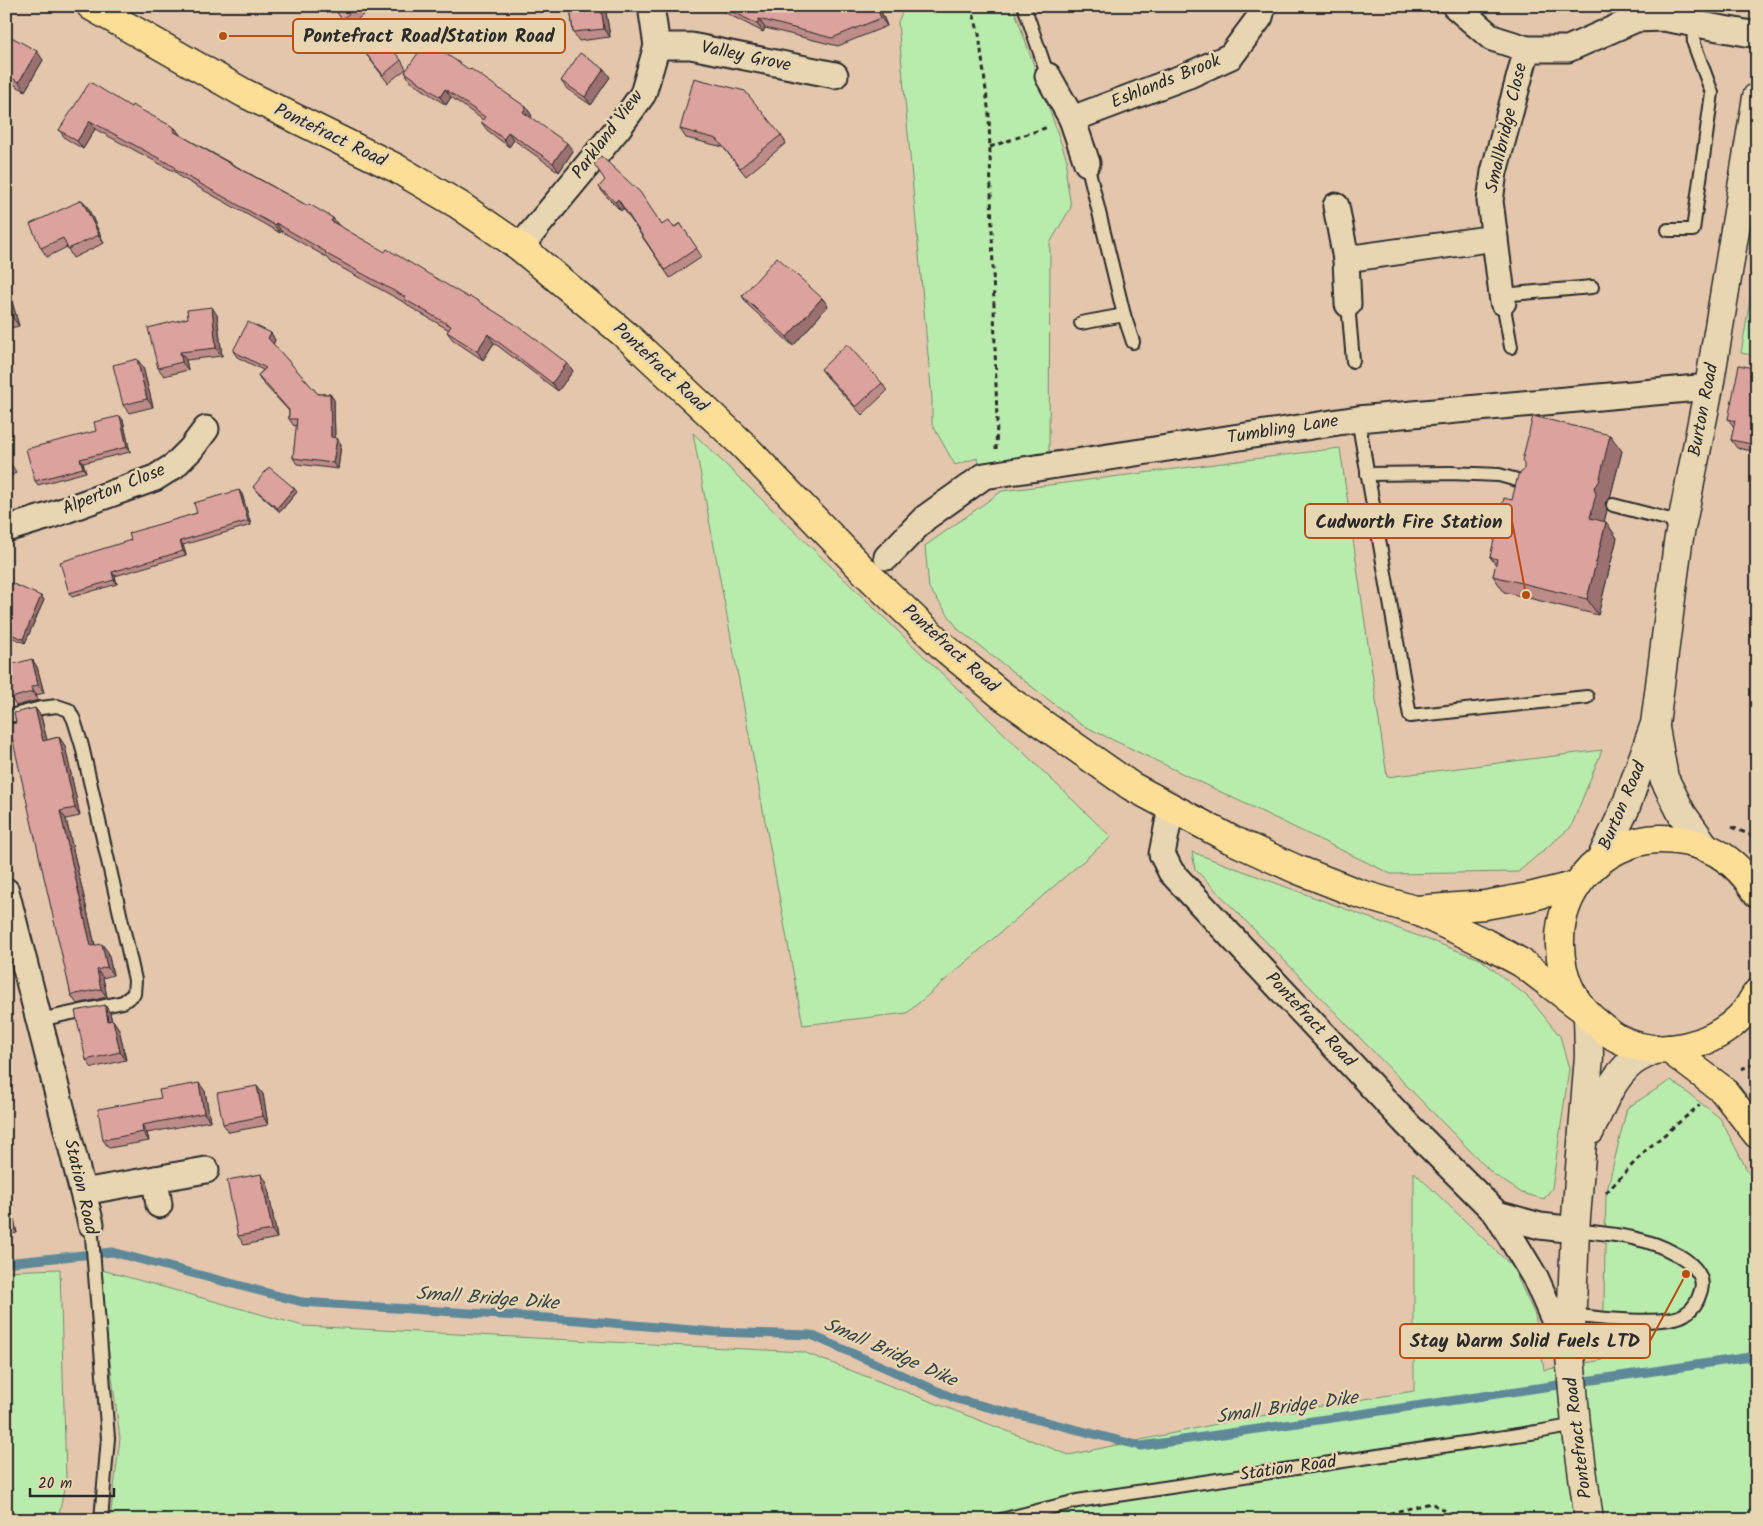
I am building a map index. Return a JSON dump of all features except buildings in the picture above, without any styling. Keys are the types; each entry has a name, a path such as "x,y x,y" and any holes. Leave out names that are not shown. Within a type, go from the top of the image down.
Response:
{"highway":[{"name":"Pontefract Road","path":"94,7 244,93 396,168 459,205 520,247 628,337 741,443 868,575 947,650 1004,698 1131,786 1170,808 1296,869 1357,893 1415,910 1485,943 1522,963 1584,1011"},
{"path":"1757,893 1748,880 1745,865 1704,846 1678,839 1652,839 1625,845 1601,859 1588,871 1577,885 1565,909 1560,934 1560,960 1567,984 1584,1011 1617,1038 1643,1047 1663,1049 1698,1044 1724,1031 1745,1012 1757,993"},
{"name":"Pontefract Road","path":"1415,910 1485,905 1529,897 1577,885"},
{"path":"1663,1049 1714,1093 1757,1134"}],"street":[{"name":"Parkland View","path":"520,247 643,94 657,46 651,6"},
{"name":"Eshlands Brook","path":"1072,119 1189,75 1231,56 1260,17 1263,6"},
{"path":"1455,6 1492,38 1526,49 1568,49 1636,19 1694,15 1757,35"},
{"name":"Valley Grove","path":"657,46 691,46 835,75"},
{"name":"Smallbridge Close","path":"1502,299 1490,201 1494,172 1526,49"},
{"path":"1048,76 1072,119 1087,163"},
{"name":"Burton Road","path":"1601,859 1625,809 1655,724 1678,543 1709,387 1754,134 1757,97"},
{"path":"1336,206 1346,259 1348,304"},
{"path":"1346,259 1495,238"},
{"name":"Tumbling Lane","path":"887,557 925,518 984,476 1358,419 1709,387"},
{"name":"Alperton Close","path":"6,529 155,478 174,466 191,449 206,429"},
{"name":"Burton Road","path":"1655,724 1664,778 1682,814 1704,846"},
{"name":"Pontefract Road","path":"1170,808 1162,854 1171,872 1408,1126 1497,1214 1536,1279 1570,1356"},
{"name":"Station Road","path":"6,891 11,926 39,1020 91,1224"},
{"name":"Pontefract Road","path":"1584,1011 1589,1056 1575,1230 1570,1356 1575,1414 1589,1520"},
{"name":"Pontefract Road","path":"1582,1148 1608,1092 1620,1075 1633,1062 1663,1049"},
{"path":"83,1192 206,1170"},
{"path":"155,1179 159,1205"},
{"name":"Pontefract Road","path":"1497,1214 1540,1226 1575,1230"}],"lane":[{"path":"1024,6 1048,76"},
{"path":"1668,230 1692,230 1712,93 1694,44 1694,15"},
{"path":"1087,163 1124,315 1133,342"},
{"path":"1511,348 1502,299 1592,287"},
{"path":"1348,304 1353,361"},
{"path":"1081,323 1124,315"},
{"path":"1358,419 1410,716 1588,697"},
{"path":"1367,474 1450,473 1499,475 1528,483"},
{"path":"1613,505 1682,523"},
{"path":"6,717 57,706 69,710 74,720 82,746 135,980 134,994 123,1002 39,1020"},
{"name":"Station Road","path":"91,1224 108,1438 101,1520"},
{"path":"1572,1315 1612,1320 1659,1320 1684,1315 1697,1304 1702,1286 1696,1269 1674,1252 1642,1240 1575,1230"},
{"name":"Station Road","path":"1001,1520 1077,1501 1536,1432 1575,1414"}],"path":[{"path":"971,6 980,43 989,115 997,422 995,475"},
{"path":"990,146 1072,119"},
{"path":"1731,826 1757,838"},
{"path":"1604,1196 1646,1150 1738,1071 1757,1063"},
{"path":"1363,1520 1432,1503 1462,1520"}],"green space":[{"path":"905,6 1013,6 1067,160 1066,175 1071,207 1050,243 1049,455 981,472 977,458 955,465 932,424 932,399 898,22"},
{"path":"1757,258 1757,356 1741,353"},
{"path":"693,433 1111,837 907,1013 803,1025"},
{"path":"1340,448 1387,777 1602,750 1571,827 1518,872 1391,874 1080,724 959,630 929,588 925,546 1002,491"},
{"path":"1192,852 1480,959 1529,998 1560,1036 1569,1069 1552,1188 1544,1199 1522,1193 1493,1174 1195,869"},
{"path":"1671,1080 1720,1118 1757,1189 1757,1520 110,1520 120,1438 107,1339 102,1270 303,1326 803,1352 1069,1455 1236,1420 1414,1391 1414,1172 1512,1266 1535,1315 1544,1370 1603,1360 1606,1195 1627,1108"},
{"path":"60,1269 66,1479 58,1520 6,1520 6,1271"}],"waterway":[{"name":"Small Bridge Dike","path":"6,1263 112,1252 302,1302 577,1320 715,1332 811,1335 956,1399 1141,1446 1757,1356"}],"place":[{"name":"Pontefract Road/Station Road","path":"223,36"},
{"name":"Cudworth Fire Station","path":"1526,595"},
{"name":"Stay Warm Solid Fuels LTD","path":"1686,1274"}]}
